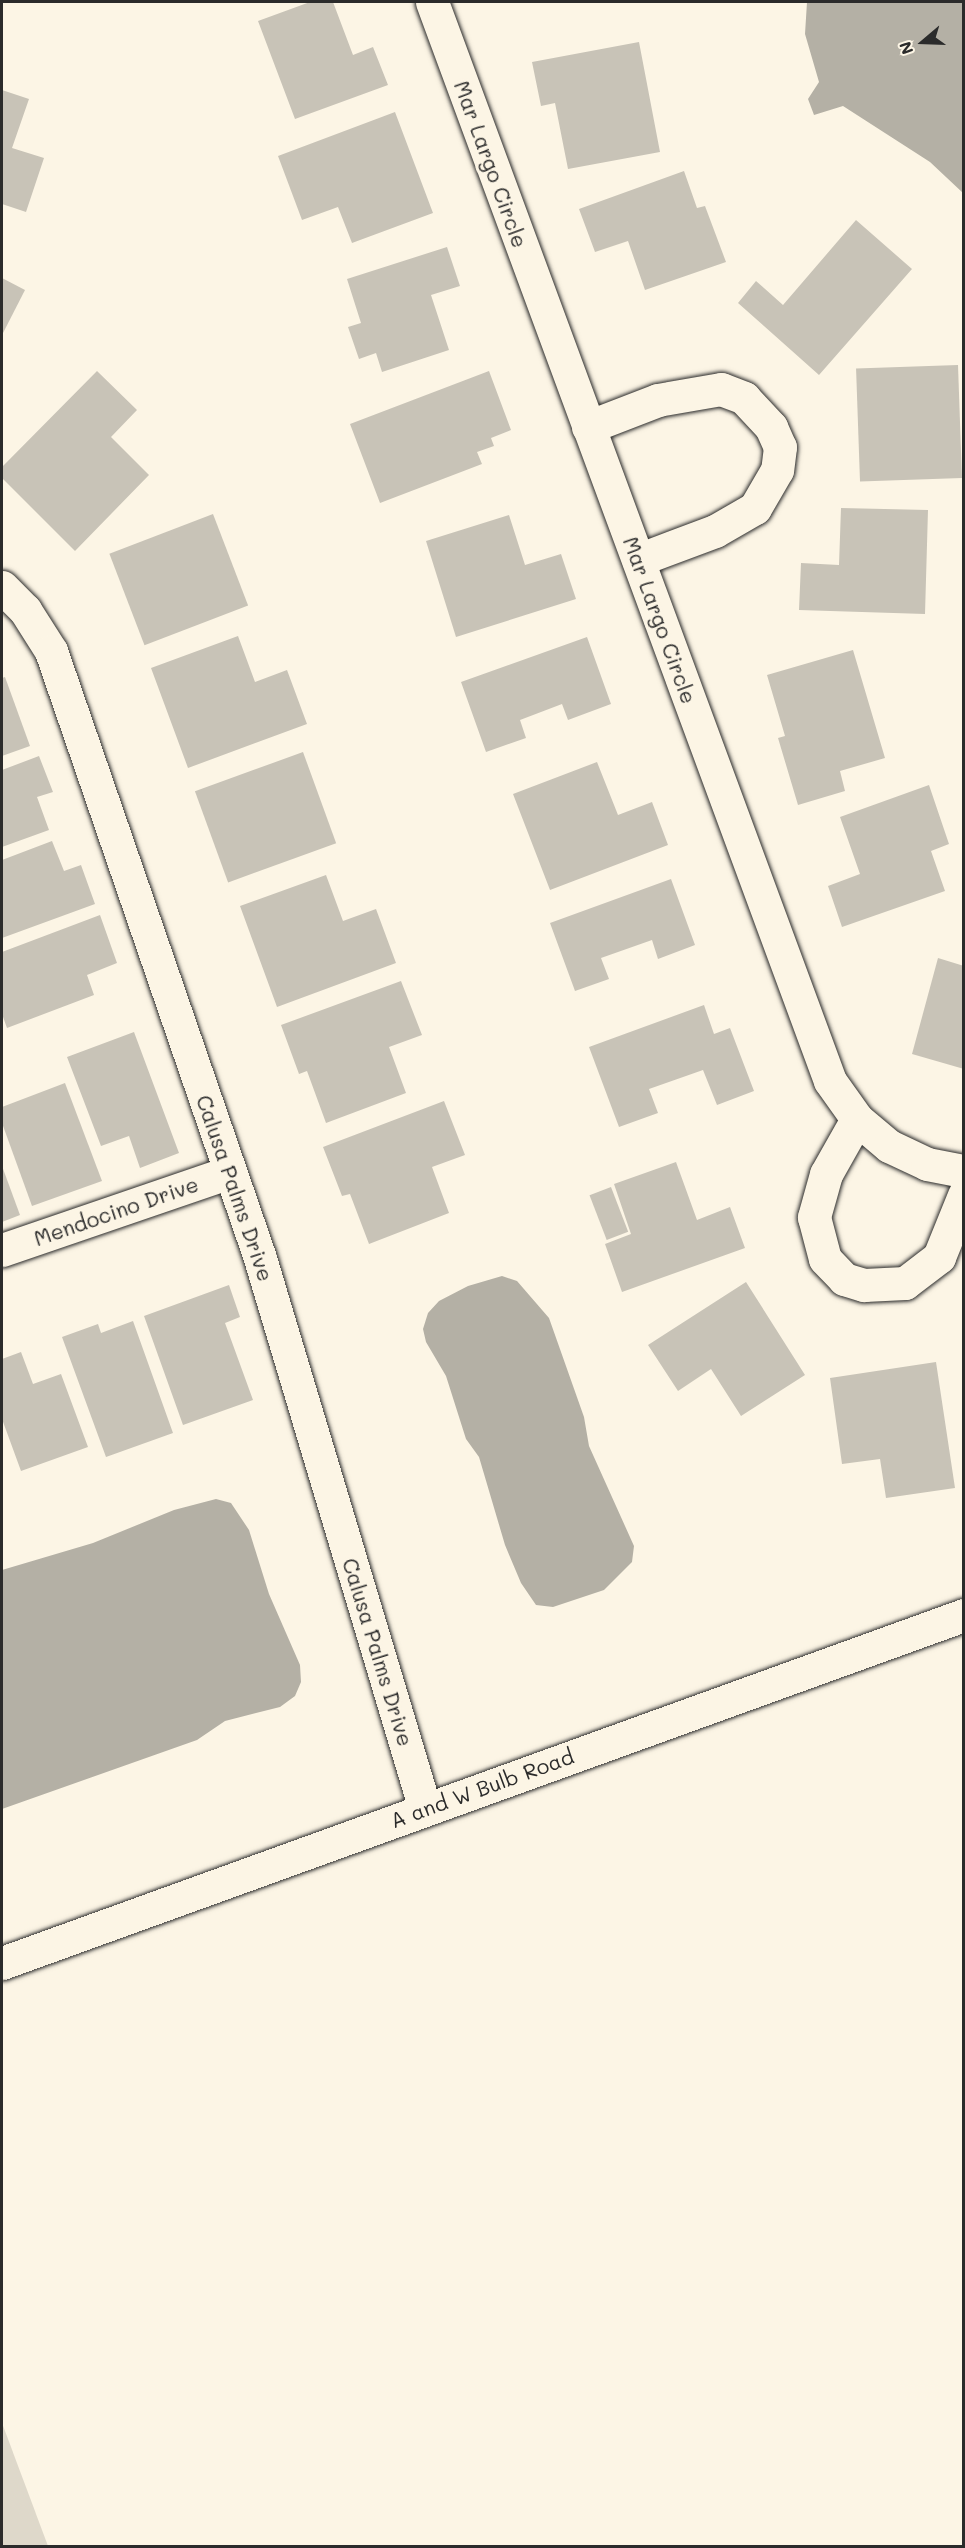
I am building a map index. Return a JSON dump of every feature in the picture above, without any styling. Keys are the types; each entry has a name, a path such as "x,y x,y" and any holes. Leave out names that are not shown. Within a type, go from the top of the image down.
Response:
{"street":[{"name":"Mar Largo Circle","path":"432,2 830,1081 857,1119 889,1146 927,1164 963,1171"},
{"path":"588,427 658,400 721,389 744,398 771,427 780,447 777,471 755,508 715,531 638,560"},
{"name":"Calusa Palms Drive","path":"2,587 25,610 51,651 259,1255 425,1809"},
{"path":"857,1119 826,1174 814,1217 825,1259 844,1279 864,1285 905,1283 939,1257 963,1195"},
{"name":"Mendocino Drive","path":"2,1250 230,1172"},
{"name":"A and W Bulb Road","path":"2,1963 963,1615"}],"shaded area":[{"path":"807,2 963,2 963,193 930,162 843,106 814,115 808,99 819,82 805,34"},
{"path":"502,1276 517,1281 549,1318 584,1417 589,1446 634,1546 632,1562 604,1590 553,1607 536,1605 521,1583 505,1545 479,1457 466,1439 446,1376 426,1342 423,1329 428,1313 439,1301 468,1286"},
{"path":"216,1499 231,1503 249,1530 269,1594 300,1665 301,1682 295,1696 280,1707 225,1721 197,1740 2,1809 2,1570 93,1543 174,1510"},
{"path":"2,2423 48,2546 2,2546"}],"building":[{"path":"310,2 333,2 353,55 373,47 388,85 295,119 258,21"},
{"path":"639,42 660,152 568,169 555,103 541,106 532,62"},
{"path":"2,90 29,99 12,148 44,158 26,212 2,204"},
{"path":"395,112 433,213 352,243 338,207 302,220 278,156"},
{"path":"684,171 697,208 705,206 726,262 645,290 628,241 595,252 579,209"},
{"path":"856,220 912,269 819,375 738,303 756,281 783,305"},
{"path":"447,247 460,286 431,295 449,350 382,372 376,353 359,359 348,327 361,323 347,279"},
{"path":"2,278 25,290 2,335"},
{"path":"958,365 962,478 860,481 856,369"},
{"path":"97,371 137,410 111,437 149,475 75,551 2,478 2,467"},
{"path":"489,371 511,430 491,438 494,446 477,452 482,464 380,503 350,424"},
{"path":"841,508 928,510 925,614 799,610 801,563 839,565"},
{"path":"213,514 248,605 144,645 109,554"},
{"path":"509,515 525,565 561,554 576,599 456,637 426,541"},
{"path":"238,636 255,682 287,670 307,724 188,768 151,668"},
{"path":"587,637 611,704 568,720 562,704 520,720 526,738 486,752 461,682"},
{"path":"853,650 885,758 840,771 845,791 798,805 778,738 785,736 767,675"},
{"path":"5,677 30,746 2,756 2,678"},
{"path":"303,752 336,843 228,882 195,791"},
{"path":"39,756 53,792 37,797 49,830 2,847 2,770"},
{"path":"597,762 618,815 652,802 668,845 550,890 513,794"},
{"path":"929,785 949,844 931,851 945,891 842,927 828,886 860,874 840,817"},
{"path":"52,841 64,871 81,865 95,904 2,938 2,860"},
{"path":"326,875 343,921 376,909 396,963 277,1007 240,906"},
{"path":"671,879 695,945 658,959 652,940 601,958 609,979 575,991 550,923"},
{"path":"100,915 117,963 87,975 94,995 7,1028 2,1014 2,952"},
{"path":"938,958 964,966 964,1069 912,1054"},
{"path":"401,981 422,1035 389,1047 406,1093 326,1123 307,1071 299,1074 281,1025"},
{"path":"704,1005 714,1034 730,1028 754,1091 717,1105 703,1070 649,1089 658,1113 619,1127 589,1047"},
{"path":"134,1032 179,1153 140,1168 129,1136 101,1146 67,1057"},
{"path":"65,1083 102,1181 32,1206 2,1123 2,1107"},
{"path":"444,1101 465,1155 432,1167 449,1213 369,1244 350,1194 342,1196 323,1147"},
{"path":"676,1162 697,1220 730,1207 745,1248 622,1292 605,1244 631,1234 614,1184"},
{"path":"2,1166 20,1215 2,1222"},
{"path":"611,1187 628,1232 607,1240 590,1195"},
{"path":"746,1282 805,1375 741,1416 711,1369 678,1391 648,1345"},
{"path":"229,1285 240,1317 225,1323 253,1400 183,1425 144,1316"},
{"path":"133,1321 173,1433 106,1457 62,1337 98,1324 101,1333"},
{"path":"21,1352 33,1384 61,1374 88,1447 21,1471 2,1419 2,1359"},
{"path":"936,1362 955,1488 886,1498 880,1459 842,1464 830,1378"}]}
